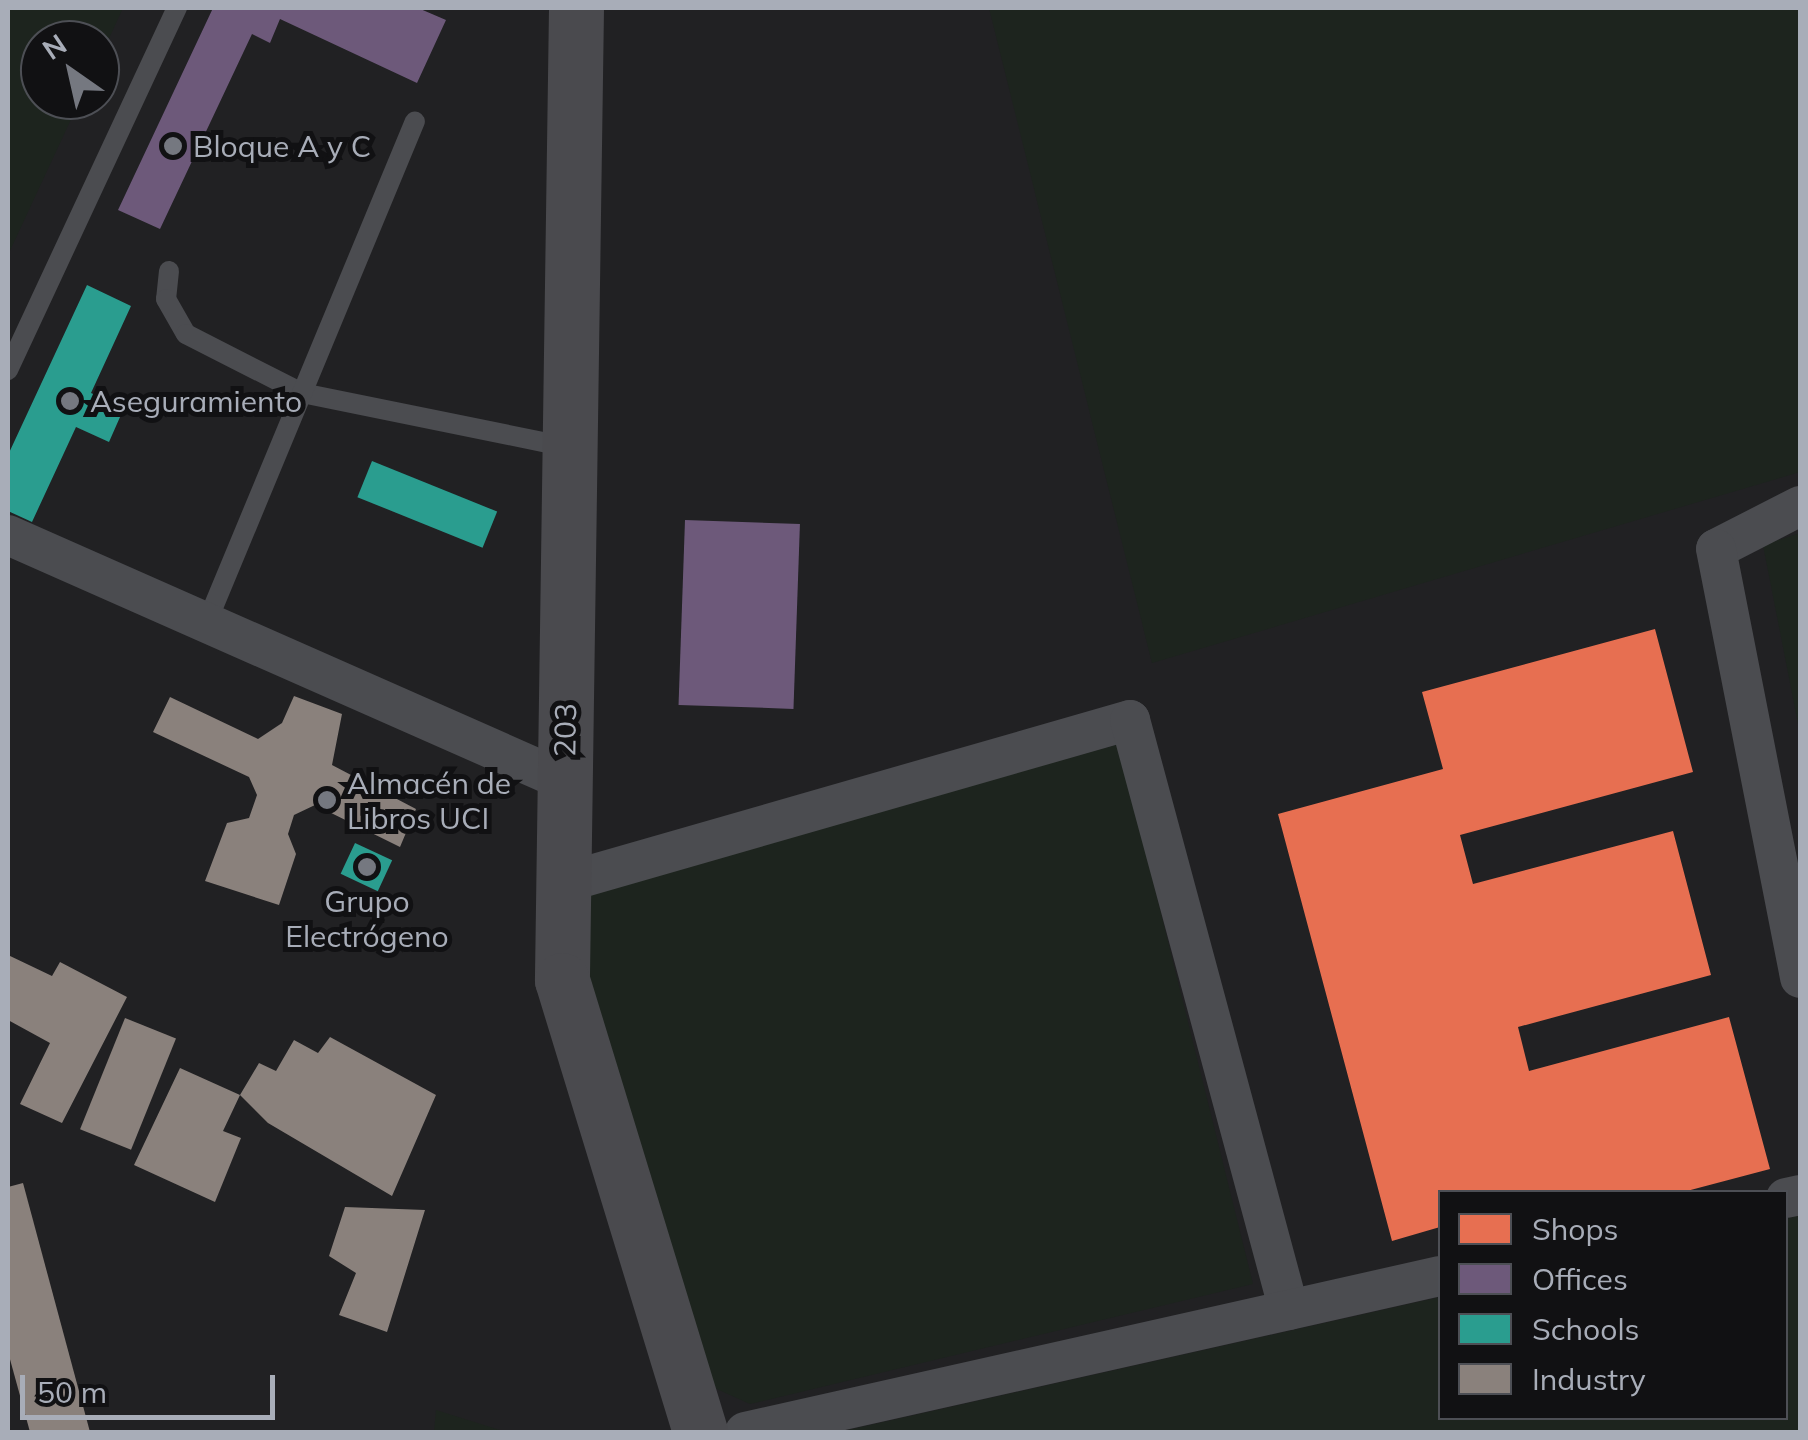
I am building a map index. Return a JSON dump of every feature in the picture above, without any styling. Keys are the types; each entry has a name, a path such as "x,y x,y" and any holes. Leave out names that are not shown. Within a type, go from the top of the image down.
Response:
{"street":[{"name":"203","path":"576,8 562,980 700,1432"},
{"path":"1800,506 1716,549 1800,978"},
{"path":"8,535 565,781"},
{"path":"563,883 1130,720 1289,1310"},
{"path":"745,1432 1438,1276"}],"lane":[{"path":"8,370 177,8"},
{"path":"207,622 415,121"},
{"path":"168,271 166,299 186,334 302,394 569,448"}],"shaded area":[{"path":"8,8 1800,8 1800,1432 8,1432"},
{"path":"8,8 123,8 117,20 20,20 20,120 71,120 8,255"},
{"path":"989,8 1800,8 1800,472 1152,663"},
{"path":"1800,533 1800,734 1763,545"},
{"path":"1119,744 1253,1284 750,1404 708,1385 585,995 587,893"},
{"path":"1800,1215 1800,1432 839,1432 1438,1297 1438,1420 1788,1420 1788,1218"},
{"path":"436,1410 506,1432 434,1432"}],"building: Shops":[{"path":"1655,629 1693,772 1460,835 1473,884 1673,831 1711,975 1518,1027 1529,1071 1729,1017 1770,1169 1691,1190 1438,1190 1438,1228 1392,1241 1278,814 1443,769 1422,692"}],"building: Offices":[{"name":"Bloque A y C","path":"213,8 418,8 446,20 417,83 280,19 270,43 252,34 160,229 118,210"},
{"path":"685,520 800,524 793,709 679,705"}],"building: Schools":[{"name":"Aseguramiento","path":"87,285 131,306 91,393 124,408 109,442 76,427 32,522 8,511 8,455"},
{"path":"372,461 497,512 483,548 357,497"},
{"name":"Grupo Electrógeno","path":"355,843 392,860 378,891 341,874"}],"building: Industry":[{"name":"Almacén de Libros UCI","path":"294,696 342,714 332,765 416,809 400,847 315,805 294,815 288,834 296,854 279,905 205,881 227,823 249,818 257,795 249,777 153,732 170,697 258,739 282,723"},
{"path":"8,955 52,976 60,962 127,997 62,1123 20,1104 50,1043 8,1020"},
{"path":"125,1018 176,1039 131,1150 80,1129"},
{"path":"330,1037 436,1095 392,1196 268,1123 240,1095 259,1063 276,1071 294,1040 318,1053"},
{"path":"180,1068 240,1095 223,1131 241,1138 215,1202 134,1165"},
{"path":"23,1183 90,1432 30,1432 8,1352 8,1187"},
{"path":"345,1207 425,1210 387,1332 339,1315 356,1273 329,1256"}],"place":[{"name":"Bloque A y C","path":"173,146"},
{"name":"Aseguramiento","path":"70,401"},
{"name":"Almacén de Libros UCI","path":"327,800"},
{"name":"Grupo Electrógeno","path":"367,867"}]}
